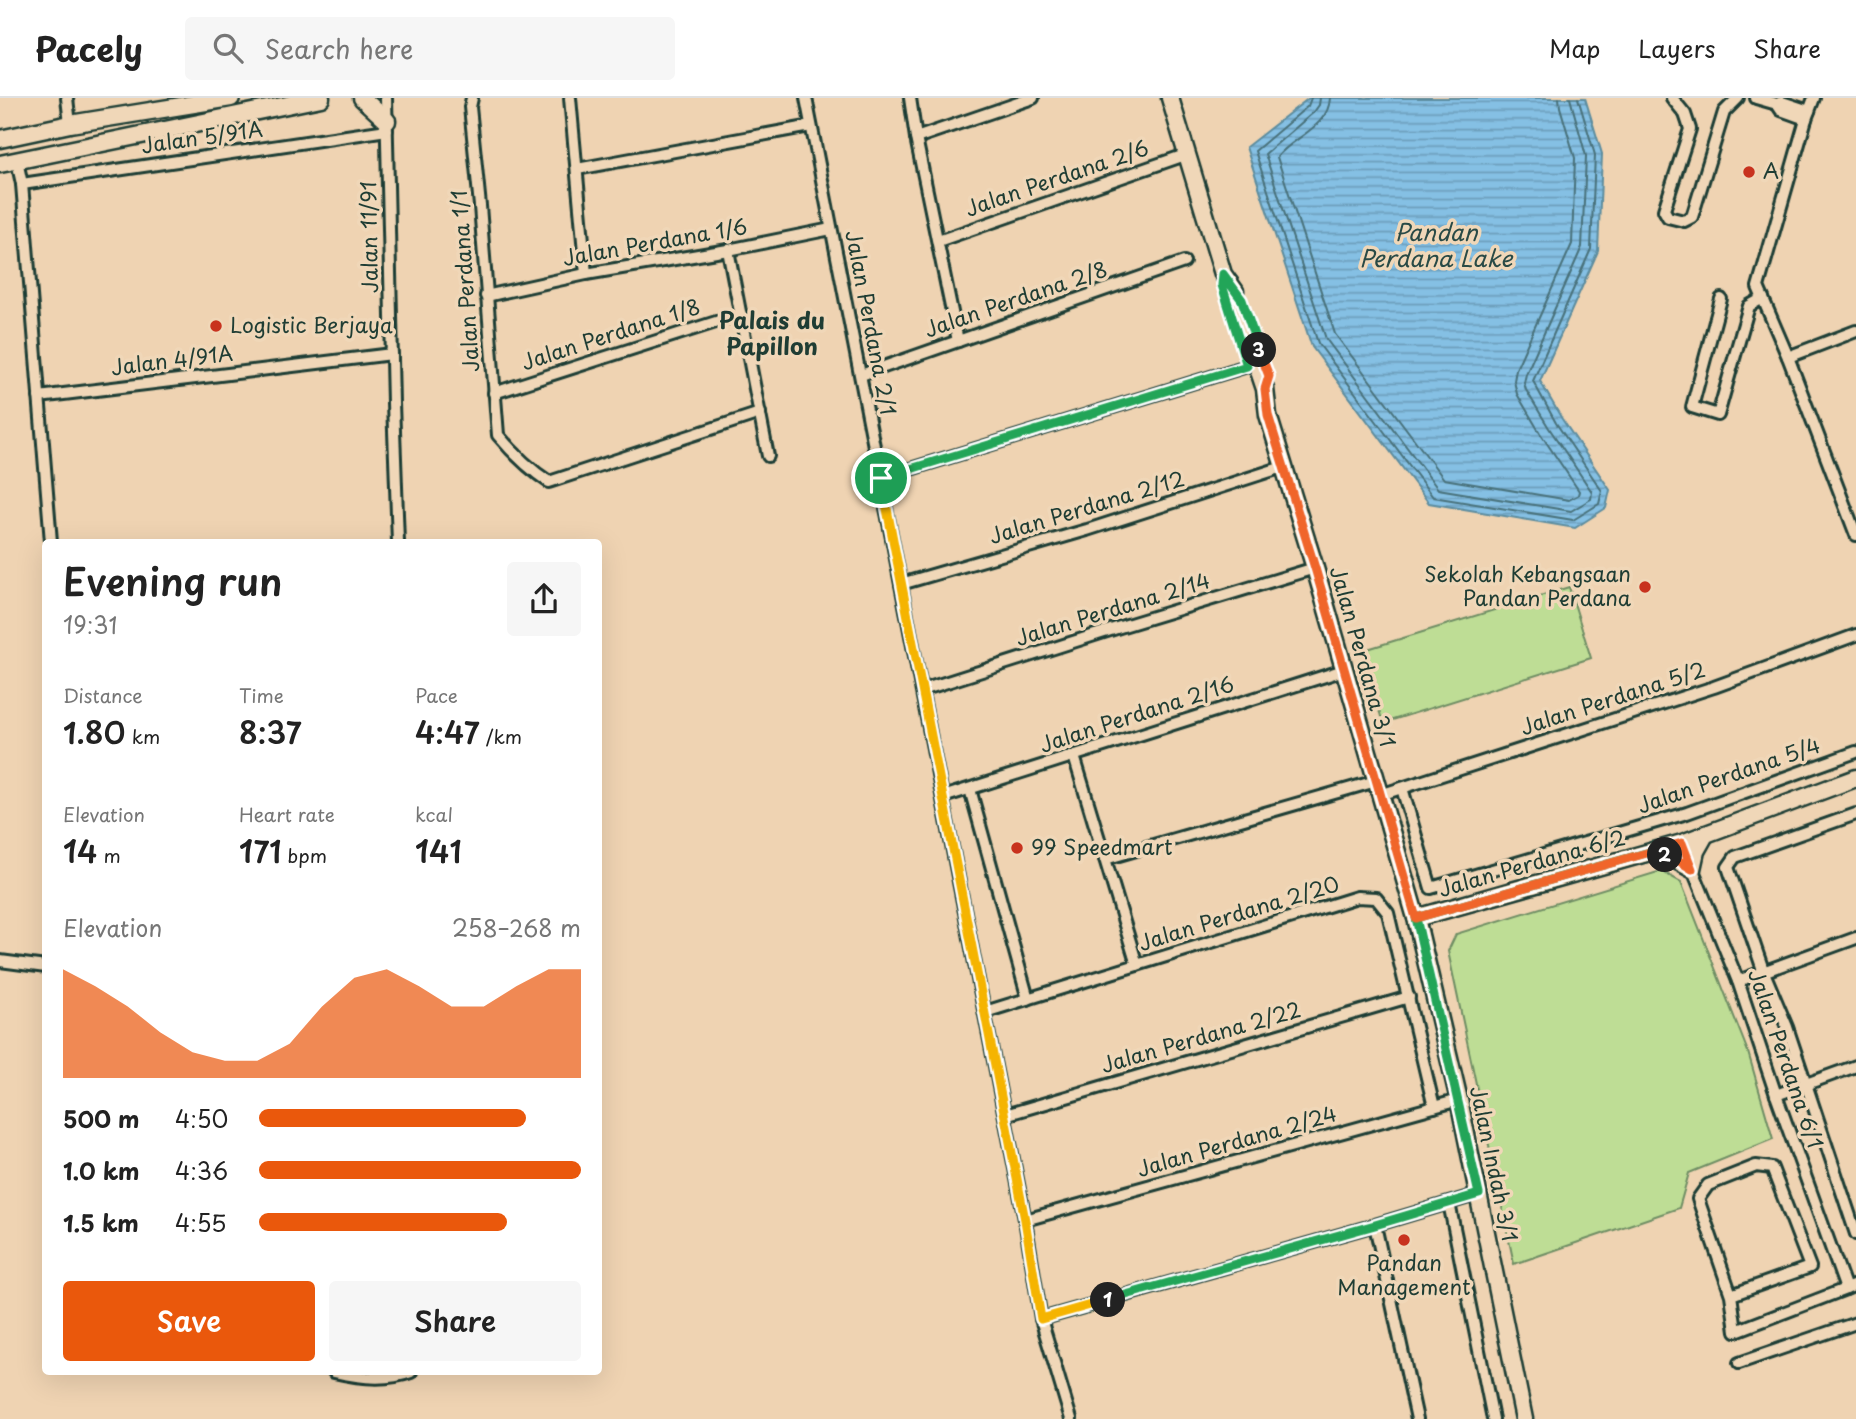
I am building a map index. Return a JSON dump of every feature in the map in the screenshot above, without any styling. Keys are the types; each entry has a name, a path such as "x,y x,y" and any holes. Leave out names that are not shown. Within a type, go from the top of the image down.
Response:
{"street":[{"path":"67,98 70,124"},
{"path":"0,139 70,124 231,98"},
{"path":"0,164 321,98"},
{"path":"362,98 387,125"},
{"name":"Jalan 11/91","path":"386,98 398,539"},
{"name":"Jalan Perdana 1/1","path":"472,98 471,123 498,435 521,461 549,482 760,413"},
{"path":"570,98 586,274"},
{"name":"Jalan Perdana 2/1","path":"806,98 1005,1115 1041,1319 1070,1419"},
{"path":"910,98 958,341"},
{"path":"916,138 1033,98"},
{"name":"Jalan Perdana 3/1","path":"1170,98 1227,279 1242,300 1269,376 1265,389 1266,407 1416,918"},
{"path":"1672,98 1685,114 1690,129 1664,210 1668,217 1684,221 1692,217 1724,112 1738,98"},
{"path":"1760,98 1777,104 1781,110 1808,115"},
{"path":"1814,98 1758,287 1788,357 1856,535"},
{"name":"Jalan 5/91A","path":"22,184 387,125"},
{"path":"577,169 811,126"},
{"path":"0,146 8,147 14,152 22,184 51,539"},
{"name":"Jalan Perdana 2/6","path":"938,242 1188,154"},
{"name":"Jalan Perdana 1/6","path":"486,296 586,274 831,229"},
{"path":"728,250 768,456"},
{"name":"Jalan Perdana 2/8","path":"860,375 1184,261"},
{"name":"Jalan Perdana 3/1","path":"1227,279 1222,285 1256,393 1266,407"},
{"path":"1721,299 1692,407 1718,415 1749,306 1763,298"},
{"path":"1746,316 1756,318 1769,313"},
{"name":"Jalan Perdana 1/8","path":"494,393 741,314"},
{"path":"1788,357 1856,331"},
{"name":"Jalan 4/91A","path":"39,397 392,354"},
{"path":"881,478 1247,366"},
{"name":"Jalan Perdana 2/12","path":"901,584 1087,530 1283,467"},
{"name":"Jalan Perdana 2/14","path":"922,690 1315,568"},
{"name":"Jalan Perdana 5/2","path":"1105,859 1378,788 1402,788 1714,687 1856,635"},
{"name":"Jalan Perdana 2/16","path":"943,797 1344,670"},
{"name":"Jalan Perdana 5/4","path":"1402,788 1431,888 1687,813 1856,752"},
{"path":"1074,756 1137,965"},
{"name":"Jalan Perdana 6/2","path":"1416,918 1682,843 1856,779"},
{"path":"970,789 1028,999"},
{"path":"1856,814 1735,857 1728,867 1763,971 1787,1027 1856,1234"},
{"path":"1653,851 1692,869 1696,851 1705,835"},
{"name":"Jalan Perdana 6/1","path":"1682,843 1738,981 1776,1096 1851,1287"},
{"name":"Jalan Perdana 2/20","path":"985,1012 1357,897 1376,898 1388,913 1434,1107"},
{"name":"Jalan Indah 3/1","path":"1416,918 1459,1100 1524,1419"},
{"path":"1738,981 1856,938"},
{"path":"0,961 42,966"},
{"name":"Jalan Perdana 2/22","path":"1005,1115 1409,998"},
{"path":"1776,1096 1856,1066"},
{"name":"Jalan Perdana 2/24","path":"1025,1220 1459,1100"},
{"path":"1731,1295 1810,1266 1772,1168 1756,1166 1708,1185 1698,1199 1731,1295 1736,1331 1851,1287"},
{"path":"1041,1319 1479,1194"},
{"path":"1449,1203 1493,1419"},
{"path":"1375,1225 1417,1419"},
{"path":"1739,1363 1856,1322"},
{"path":"348,1375 404,1375"}],"green space":[{"path":"1569,587 1591,658 1383,723 1361,651"},
{"path":"1661,871 1681,882 1748,1052 1773,1139 1689,1173 1679,1208 1514,1264 1448,951 1456,934"}],"water":[{"name":"Pandan Perdana Lake","path":"1309,98 1585,98 1602,154 1598,251 1540,381 1610,490 1606,508 1575,528 1429,503 1312,347 1246,147"}],"place":[{"name":"A","path":"1749,172"},
{"name":"Logistic Berjaya","path":"216,326"},
{"name":"Sekolah Kebangsaan Pandan Perdana","path":"1645,587"},
{"name":"99 Speedmart","path":"1017,848"},
{"name":"Pandan Management","path":"1404,1240"}],"district":[{"name":"Palais du Papillon","path":"772,334"}],"route":[{"path":"881,478 1025,1220 1041,1319 1479,1194 1416,918 1653,851 1670,857 1679,861 1692,869 1682,843 1416,918 1268,415 1265,389 1269,376 1242,300 1223,274 1222,285 1247,366 881,478"}]}
